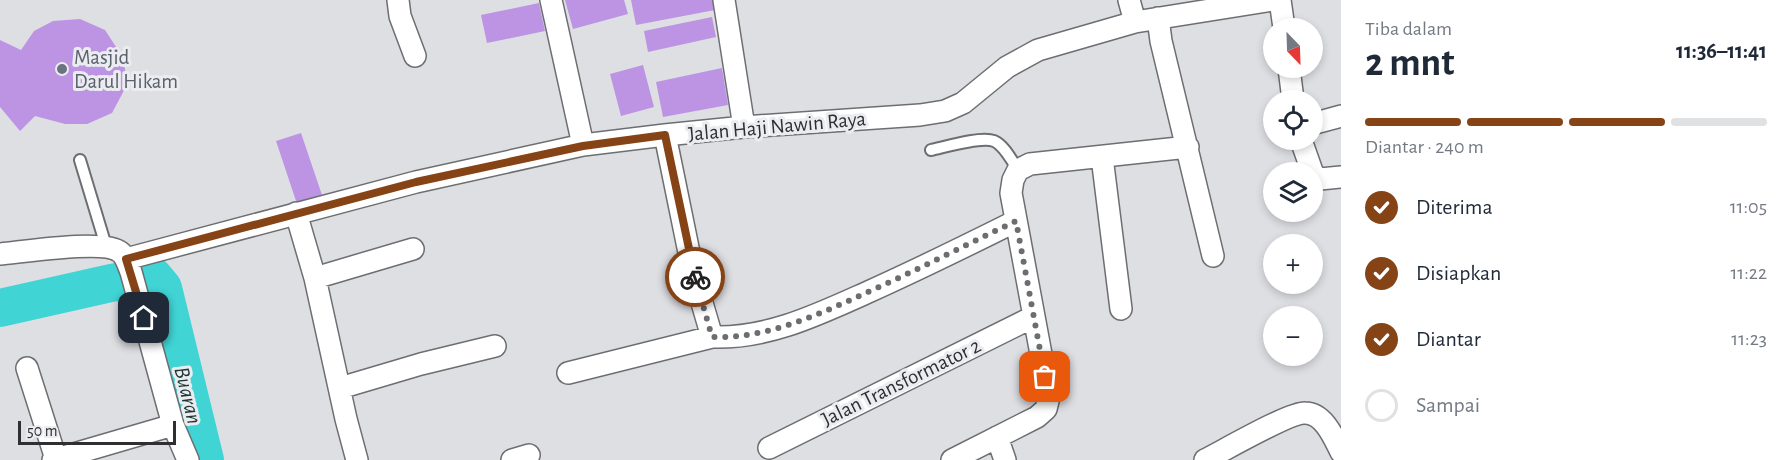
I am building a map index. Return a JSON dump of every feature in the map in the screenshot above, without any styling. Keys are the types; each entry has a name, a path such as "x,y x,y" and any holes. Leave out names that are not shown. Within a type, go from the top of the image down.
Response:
{"street":[{"path":"398,0 400,16 415,56"},
{"path":"551,0 583,146"},
{"path":"724,0 744,128"},
{"path":"1129,0 1135,22"},
{"name":"Jalan Haji Nawin Raya","path":"128,265 296,213 416,182 583,146 665,135 920,115 945,111 963,103 1007,67 1038,50 1135,22 1274,0"},
{"path":"1280,0 1283,18"},
{"path":"1158,18 1161,41 1214,256"},
{"path":"1323,121 1341,116"},
{"path":"665,135 693,272 718,338"},
{"path":"952,460 1037,417 1046,409 1049,397 1011,193 1013,180 1018,170 1043,161 1188,147"},
{"path":"1305,150 1313,174 1320,179 1341,177"},
{"path":"1102,157 1120,309"},
{"path":"296,213 315,278 357,460"},
{"path":"568,373 718,338 771,331 811,318 918,270 1016,221"},
{"path":"0,254 106,246 120,251 128,265 173,424 188,460"},
{"path":"315,278 413,249"},
{"name":"Jalan Transformator 2","path":"769,448 1033,317"},
{"path":"340,388 421,364 495,346"},
{"path":"27,368 55,460 173,424"},
{"path":"1205,460 1290,416 1306,412 1329,429 1341,452"},
{"path":"997,437 1005,460"}],"lane":[{"path":"931,150 985,139 995,141 1018,170"},
{"path":"80,160 106,246"}],"building":[{"path":"565,0 624,0 628,14 573,29"},
{"path":"631,0 713,0 715,10 636,25"},
{"path":"539,3 545,31 487,43 481,15"},
{"path":"712,17 716,37 648,52 644,31"},
{"name":"Masjid Darul Hikam","path":"80,19 105,30 122,56 128,83 112,113 87,124 65,124 35,116 20,131 0,107 0,40 21,50 34,31 53,21"},
{"path":"643,65 654,107 621,116 610,74"},
{"path":"722,68 728,105 663,117 656,82"},
{"path":"301,133 323,198 298,207 276,141"}],"waterway":[{"name":"Buaran","path":"0,308 153,276 163,288 205,460"}],"way so far":[{"path":"695,277 712,337 724,338 771,331 811,318 918,270 1016,221 1045,377"}],"place":[{"name":"Masjid Darul Hikam","path":"62,69"}],"route":[{"path":"144,318 126,259 416,182 583,146 665,135 695,277"}]}
